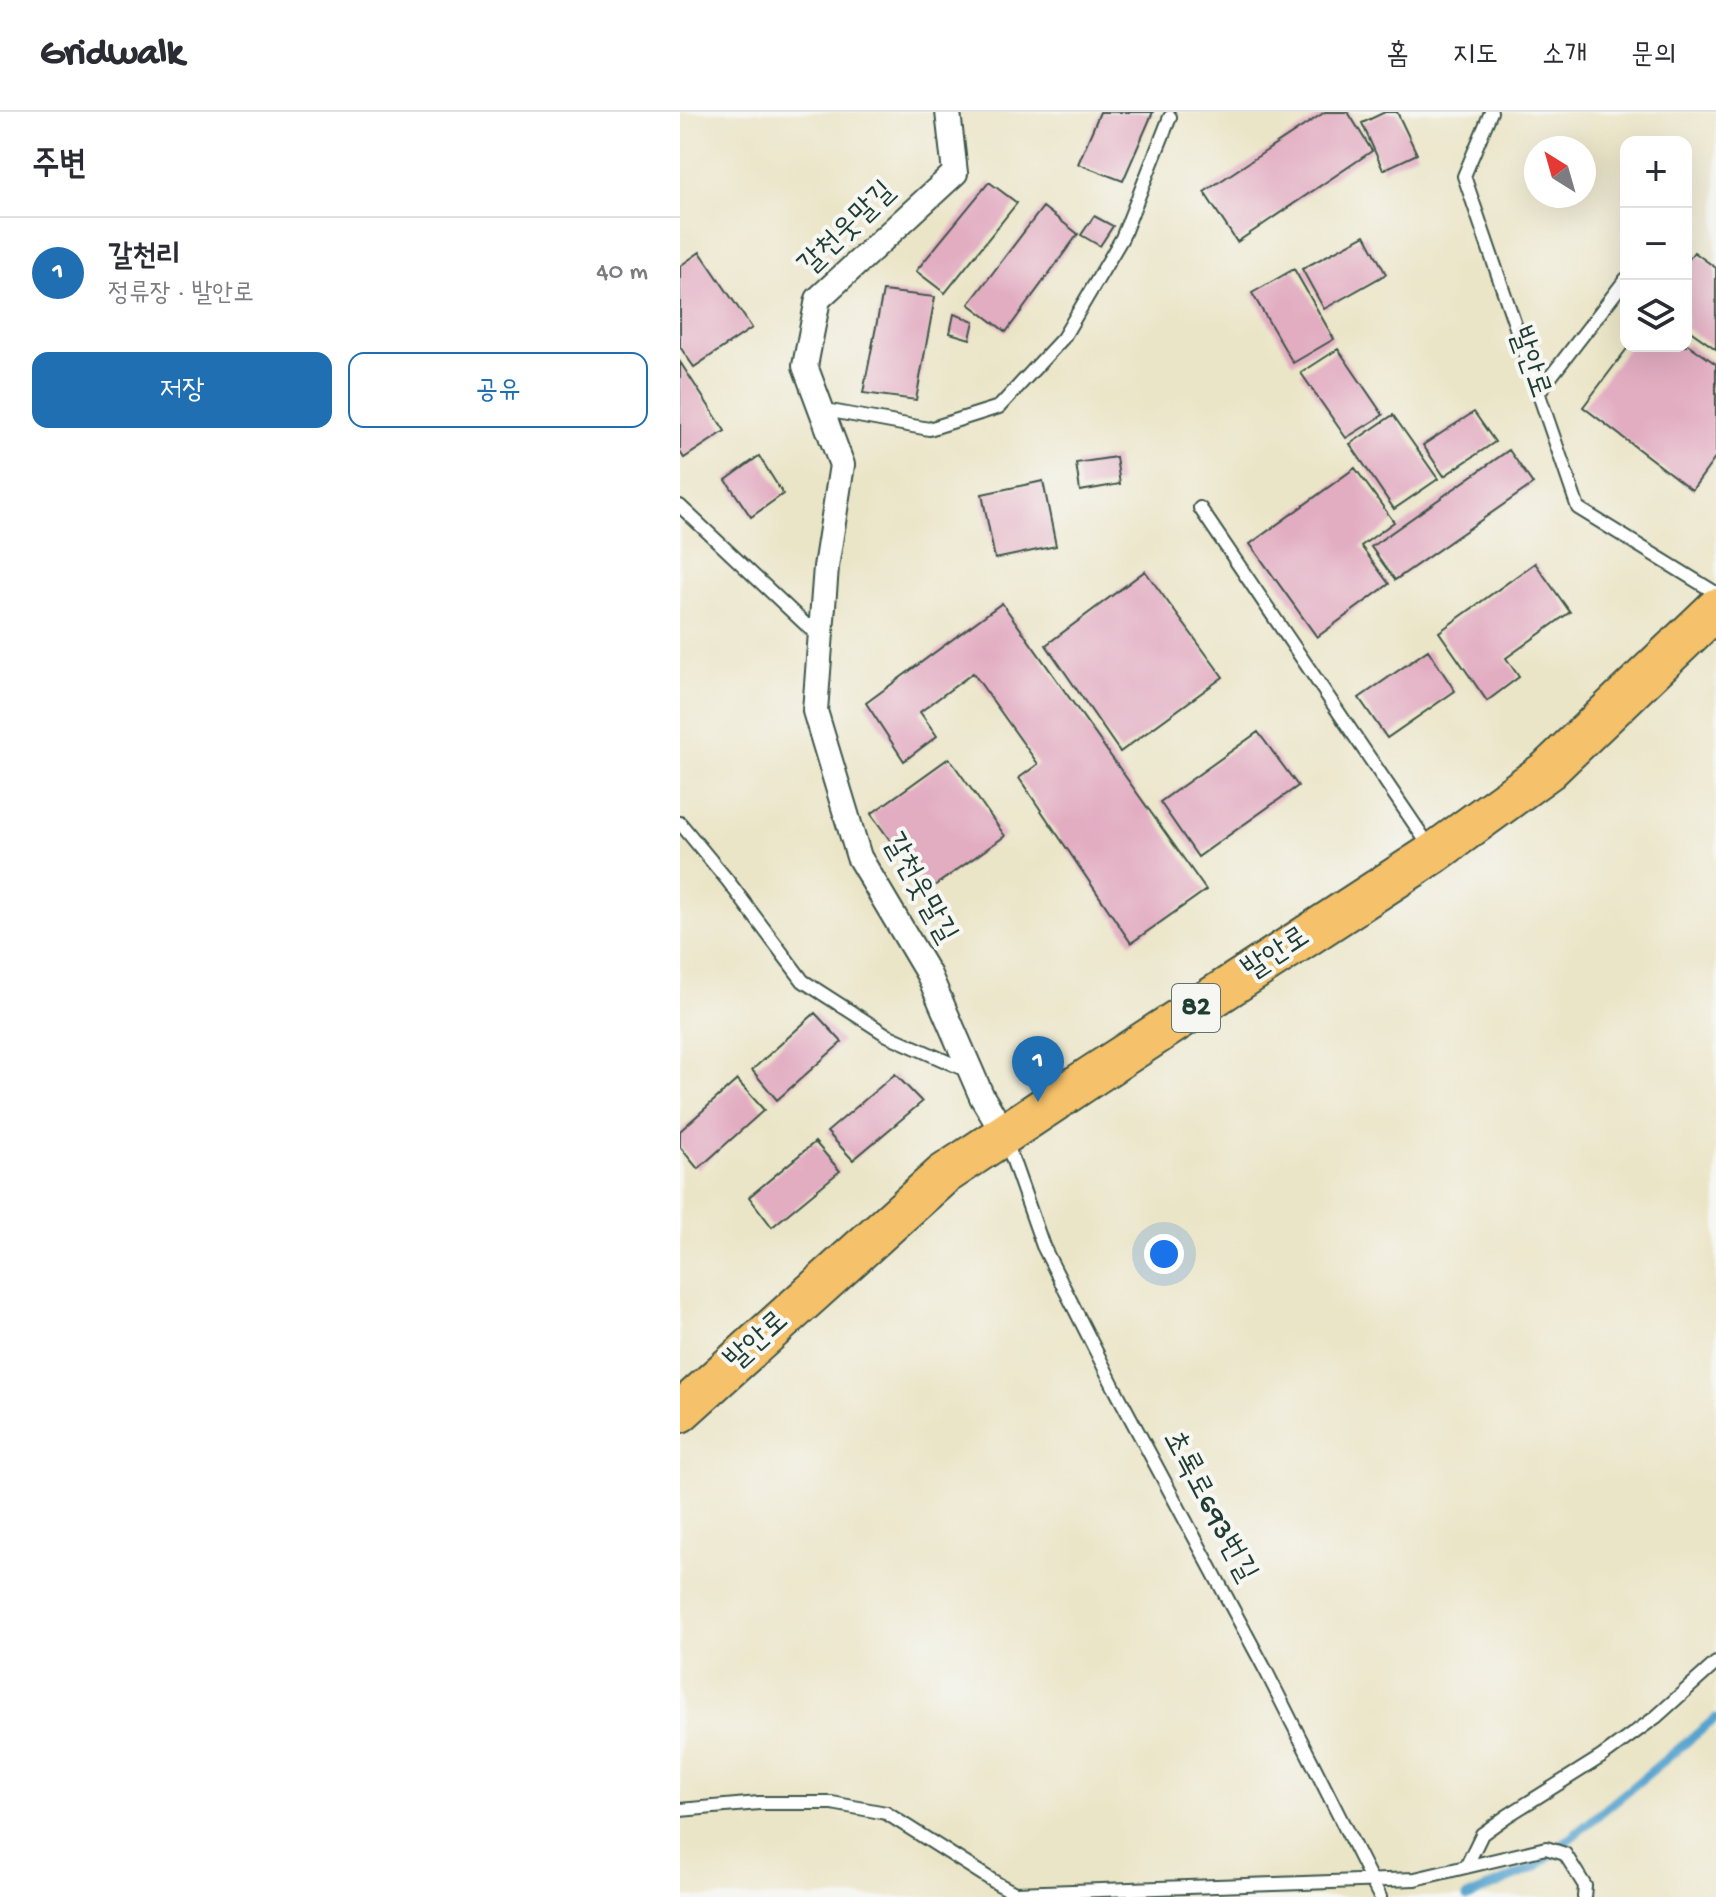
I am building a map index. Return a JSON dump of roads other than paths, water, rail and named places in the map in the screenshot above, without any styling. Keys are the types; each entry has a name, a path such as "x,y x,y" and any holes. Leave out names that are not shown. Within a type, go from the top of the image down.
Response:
{"main road":[{"name":"발안로","path":"680,1412 943,1175 1434,853 1548,770 1716,609"}],"street":[{"name":"갈천웃말길","path":"948,112 955,173 818,299 805,366 842,465 826,567 815,711 859,857 929,975 982,1097 1004,1134"}],"lane":[{"name":"발안로","path":"1491,112 1464,176 1578,508 1716,593"},
{"path":"820,409 929,429 999,407 1063,338 1122,238 1170,117"},
{"path":"1538,393 1625,280"},
{"path":"680,506 820,638"},
{"path":"1200,508 1434,853"},
{"path":"680,823 803,981 887,1035 971,1072"},
{"name":"초록로693번길","path":"1004,1134 1043,1246 1114,1387 1266,1671 1380,1897"},
{"path":"1466,1867 1482,1834 1601,1757 1656,1717 1716,1663"},
{"path":"680,1810 759,1803 832,1803 886,1813 1015,1893 1415,1879 1546,1848 1565,1854 1585,1886 1584,1897"}],"waterway":[{"path":"1467,1897 1534,1868 1716,1718"}],"place":[{"name":"갈천리","path":"1038,1102"}]}
